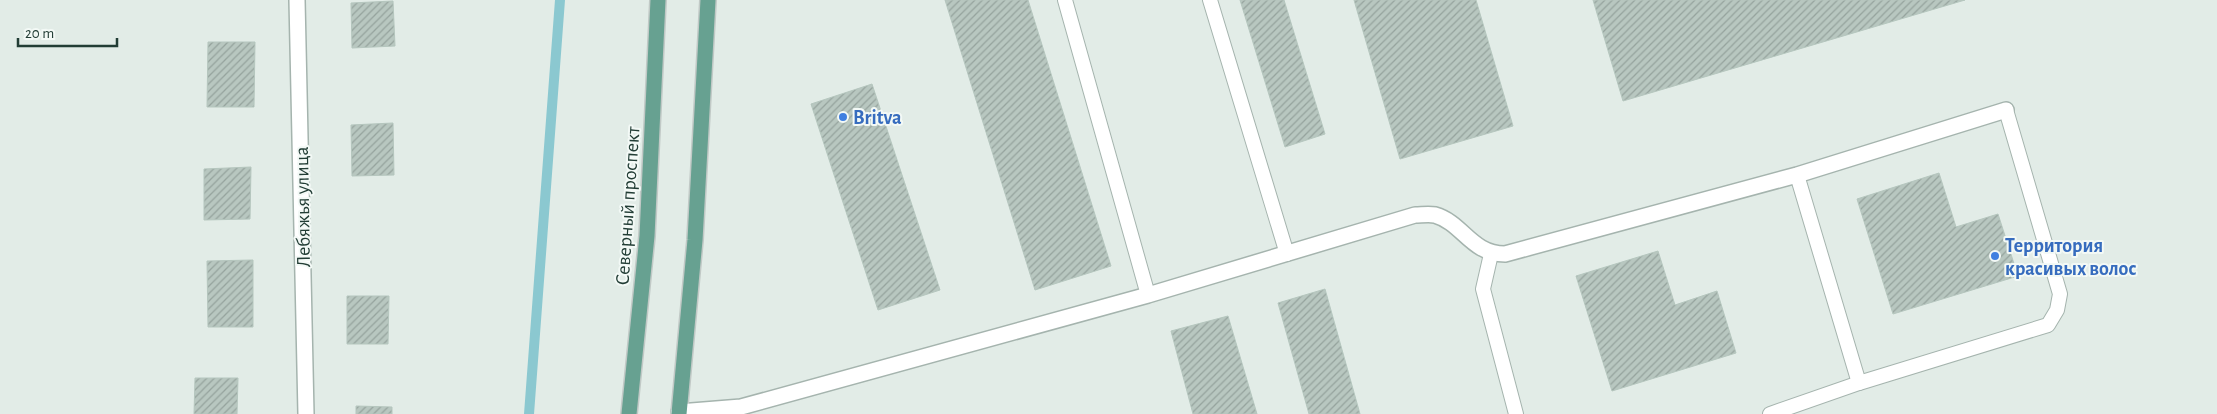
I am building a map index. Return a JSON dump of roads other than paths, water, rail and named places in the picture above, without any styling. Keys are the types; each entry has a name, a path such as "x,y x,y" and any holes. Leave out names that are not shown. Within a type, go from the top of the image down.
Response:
{"main road":[{"name":"Северный проспект","path":"629,414 646,236 658,0"},
{"path":"679,413 696,240 708,0"}],"street":[{"name":"Лебяжья улица","path":"298,0 306,414"},
{"path":"679,413 741,407 1148,295 1415,216 1434,215 1450,223 1479,248 1491,254 1505,254 1797,175 2006,110"}],"lane":[{"path":"1065,0 1148,295"},
{"path":"1210,0 1287,254"},
{"path":"1770,414 1859,383 2048,325 2057,310 2060,294 2006,110"},
{"path":"1797,175 1859,383"},
{"path":"1491,254 1482,288 1516,414"}],"waterway":[{"path":"529,414 560,0"}],"place":[{"name":"Britva","path":"843,117"},
{"name":"Территория красивых волос","path":"1995,256"}]}
